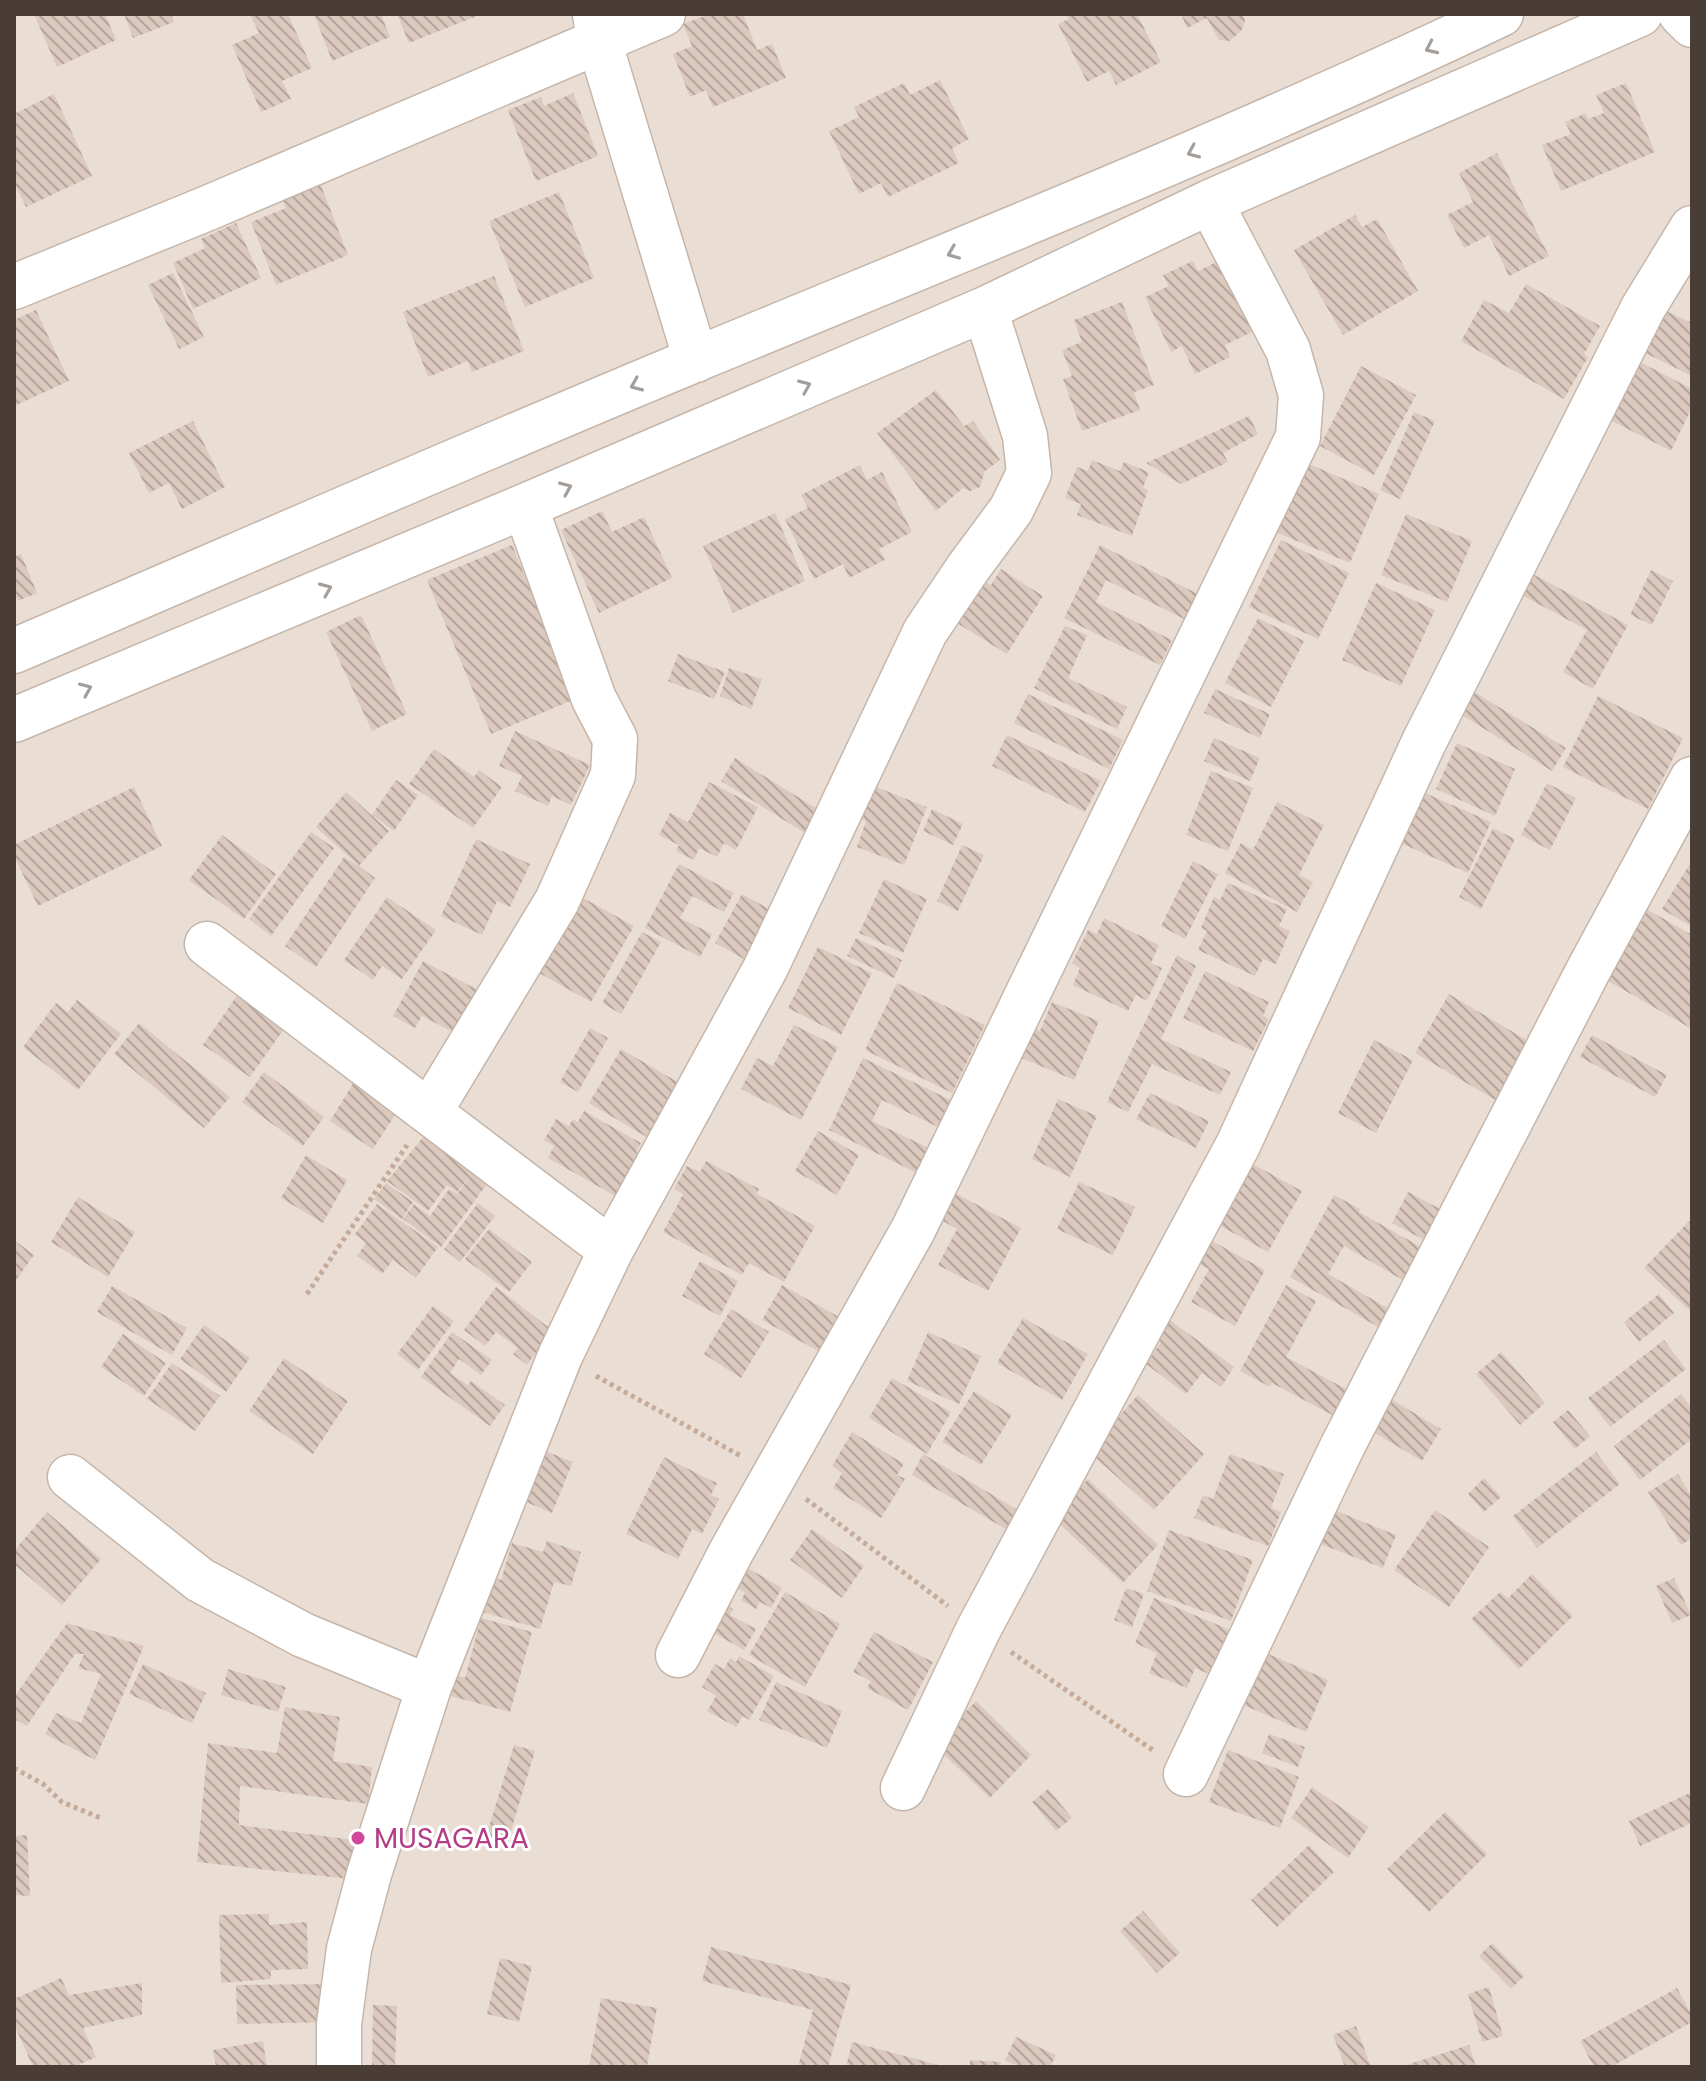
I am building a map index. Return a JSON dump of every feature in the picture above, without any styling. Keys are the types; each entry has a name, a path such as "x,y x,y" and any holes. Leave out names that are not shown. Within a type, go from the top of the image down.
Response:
{"street":[{"path":"14,287 208,208 597,28 663,14"},
{"path":"14,651 696,360 1101,192 1393,66 1501,14"},
{"path":"14,720 985,309 1210,202 1640,14"},
{"path":"1681,14 1692,25"},
{"path":"597,28 696,360"},
{"path":"678,1655 913,1230 1298,437 1301,395 1288,350 1210,202"},
{"path":"903,1788 978,1630 1238,1145 1424,742 1643,308 1692,228"},
{"path":"339,2067 339,2024 349,1949 369,1874 429,1687 560,1356 611,1250 765,969 925,632 1011,510 1029,473 1025,436 985,309"},
{"path":"430,1111 557,901 613,775 615,739 594,699 525,506"},
{"path":"1186,1774 1343,1445 1589,969 1692,779"},
{"path":"207,944 611,1250"},
{"path":"70,1477 200,1580 303,1635 429,1687"}],"path":[{"path":"307,1294 430,1111"},
{"path":"560,1356 775,1475 978,1630 1186,1774"},
{"path":"14,1768 43,1784 62,1802 103,1819"}],"shaded area":[{"path":"14,14 1692,14 1692,2067 14,2067"}],"building":[{"path":"34,14 105,14 116,40 57,67"},
{"path":"124,14 171,14 174,22 133,38"},
{"path":"250,14 288,14 312,68 282,81 291,99 261,112 232,45 259,33"},
{"path":"314,14 381,14 390,37 332,61"},
{"path":"397,14 482,14 409,43"},
{"path":"710,14 743,14 757,50 772,44 786,78 713,107 706,90 690,97 673,54 692,46 683,24"},
{"path":"1066,14 1137,14 1161,62 1116,85 1109,71 1087,82 1058,24 1069,19"},
{"path":"1181,14 1243,14 1245,21 1241,31 1230,41 1219,40 1207,18 1187,28"},
{"path":"940,80 969,139 952,148 959,163 888,197 881,183 859,194 829,131 859,117 854,107 904,83 910,95"},
{"path":"1626,83 1655,152 1561,191 1542,145 1571,134 1565,122 1586,113 1588,119 1604,113 1596,95"},
{"path":"573,93 598,156 536,181 508,110 541,97 544,106"},
{"path":"54,94 92,176 26,207 14,182 14,114"},
{"path":"1497,153 1549,256 1509,276 1489,235 1464,248 1447,215 1473,202 1459,173"},
{"path":"320,183 348,255 276,285 251,222 286,208 281,198"},
{"path":"559,192 594,278 525,307 489,221"},
{"path":"1355,215 1362,227 1377,219 1418,291 1343,335 1294,250"},
{"path":"236,223 261,278 193,309 173,263 205,248 201,239"},
{"path":"1224,258 1263,327 1225,345 1230,357 1195,374 1182,346 1171,352 1145,297 1169,286 1163,275 1193,261 1198,271"},
{"path":"173,273 204,337 179,349 148,285"},
{"path":"494,276 524,351 472,372 468,361 428,377 403,312"},
{"path":"1526,284 1600,326 1584,354 1588,357 1564,399 1461,341 1484,300 1509,313"},
{"path":"1122,302 1154,385 1134,392 1140,410 1082,431 1063,379 1072,376 1062,350 1082,342 1074,320"},
{"path":"1655,306 1692,323 1690,375 1635,348"},
{"path":"36,310 69,381 14,406 14,320"},
{"path":"1640,362 1692,389 1692,407 1671,451 1610,420"},
{"path":"1361,366 1416,395 1374,475 1320,446"},
{"path":"936,390 964,426 973,421 1000,460 985,471 980,487 970,491 963,488 936,511 877,433"},
{"path":"1414,412 1435,421 1400,499 1380,490"},
{"path":"1249,416 1258,434 1223,453 1228,462 1181,484 1146,463"},
{"path":"193,421 225,487 182,509 169,483 149,493 129,453"},
{"path":"1092,460 1120,471 1124,462 1149,472 1143,488 1148,490 1132,536 1077,515 1081,504 1065,498 1077,467 1088,471"},
{"path":"1302,461 1379,494 1350,563 1273,531"},
{"path":"860,465 867,480 882,472 912,532 879,549 885,560 849,578 843,564 814,579 785,519 808,508 801,495"},
{"path":"602,511 612,532 644,517 672,578 599,613 561,530"},
{"path":"775,513 805,581 733,613 703,546"},
{"path":"1406,514 1472,541 1447,602 1381,575"},
{"path":"1281,540 1349,573 1318,639 1249,607"},
{"path":"512,545 575,699 491,734 427,580"},
{"path":"1100,545 1198,594 1186,620 1106,580 1096,602 1172,640 1160,665 1064,618"},
{"path":"21,554 37,593 18,601 14,590 14,557"},
{"path":"1001,569 1043,596 1007,654 952,620 979,578 991,585"},
{"path":"1651,570 1673,581 1652,625 1630,615"},
{"path":"1529,572 1628,625 1593,689 1563,672 1587,630 1518,593"},
{"path":"1376,583 1435,610 1401,686 1342,660"},
{"path":"361,615 407,714 372,731 326,632"},
{"path":"1258,618 1304,641 1271,707 1225,683"},
{"path":"1065,626 1087,635 1068,678 1127,707 1117,729 1034,688"},
{"path":"678,654 725,672 714,699 668,681"},
{"path":"729,668 762,679 751,709 720,696"},
{"path":"1215,689 1270,714 1260,738 1204,713"},
{"path":"1471,690 1566,748 1552,771 1457,712"},
{"path":"1028,694 1123,740 1109,769 1014,723"},
{"path":"1598,696 1683,738 1648,809 1563,767"},
{"path":"515,731 590,765 571,805 552,796 548,806 515,791 522,776 499,766"},
{"path":"1007,735 1101,781 1085,812 992,766"},
{"path":"1214,738 1260,758 1250,781 1204,761"},
{"path":"1457,743 1515,769 1495,816 1436,789"},
{"path":"434,749 474,777 479,770 502,787 473,828 409,784"},
{"path":"735,758 819,810 805,833 721,781"},
{"path":"1211,771 1253,788 1228,851 1186,835"},
{"path":"396,780 418,795 394,831 372,815"},
{"path":"709,782 758,807 736,850 724,843 717,857 699,848 694,860 676,851 679,845 659,835 670,813 688,822"},
{"path":"866,783 927,807 904,865 857,847 866,821 854,815"},
{"path":"1547,783 1576,798 1550,850 1521,835"},
{"path":"134,787 162,846 38,906 14,856 14,845"},
{"path":"1416,789 1491,822 1468,873 1394,840"},
{"path":"346,792 389,831 359,866 316,827"},
{"path":"1277,802 1324,825 1299,875 1313,882 1297,912 1225,873 1241,843 1253,850"},
{"path":"932,809 963,824 953,845 923,831"},
{"path":"1493,828 1515,839 1481,909 1459,897"},
{"path":"311,832 334,848 271,936 249,919"},
{"path":"222,835 276,874 244,919 189,880"},
{"path":"476,839 530,864 510,907 497,901 482,935 441,916"},
{"path":"962,845 984,855 958,911 937,901"},
{"path":"344,857 375,878 316,967 285,946"},
{"path":"1692,860 1692,927 1662,909"},
{"path":"1193,861 1218,874 1185,939 1161,926"},
{"path":"679,864 734,893 724,912 692,896 680,918 712,934 700,957 645,928"},
{"path":"884,879 927,899 903,953 859,933"},
{"path":"1228,883 1287,909 1279,926 1290,931 1276,964 1263,959 1255,976 1198,950 1207,931 1201,928 1214,897 1220,900"},
{"path":"574,893 634,926 591,1002 532,969"},
{"path":"742,894 771,910 744,959 715,943"},
{"path":"387,897 436,930 402,979 382,966 373,980 344,960"},
{"path":"1636,903 1692,935 1692,1029 1596,974"},
{"path":"1104,918 1159,945 1151,963 1162,968 1147,1001 1136,995 1128,1011 1073,985 1080,968 1072,963 1088,930 1097,934"},
{"path":"642,932 661,942 621,1014 602,1003"},
{"path":"856,938 902,960 894,978 847,956"},
{"path":"818,947 872,973 841,1035 788,1008"},
{"path":"1177,955 1196,966 1161,1039 1231,1072 1220,1095 1152,1064 1128,1112 1107,1102"},
{"path":"423,961 478,990 455,1033 422,1016 415,1028 393,1016"},
{"path":"1205,971 1269,1002 1263,1016 1269,1019 1253,1051 1183,1018"},
{"path":"897,983 985,1025 952,1093 865,1050"},
{"path":"240,991 287,1025 250,1077 203,1045"},
{"path":"1449,994 1538,1047 1504,1105 1415,1053"},
{"path":"77,1000 121,1034 78,1090 23,1047 56,1003 68,1012"},
{"path":"1052,1002 1099,1021 1074,1080 1014,1055 1027,1025 1040,1031"},
{"path":"139,1023 230,1097 204,1128 114,1054"},
{"path":"794,1025 838,1047 801,1120 741,1089 757,1058 773,1066"},
{"path":"590,1028 608,1038 578,1092 560,1082"},
{"path":"1592,1035 1667,1075 1655,1097 1580,1057"},
{"path":"1374,1040 1413,1060 1376,1133 1338,1113"},
{"path":"621,1049 681,1084 650,1139 589,1103"},
{"path":"863,1058 955,1102 942,1129 882,1100 872,1121 929,1148 917,1173 829,1130"},
{"path":"362,1069 407,1097 373,1149 330,1121"},
{"path":"264,1072 324,1117 303,1146 242,1102"},
{"path":"1150,1093 1209,1121 1196,1148 1136,1119"},
{"path":"1058,1099 1097,1116 1070,1177 1032,1159"},
{"path":"584,1111 641,1143 636,1152 643,1156 619,1198 548,1158 554,1146 544,1140 556,1119 569,1126 573,1119 578,1122"},
{"path":"434,1124 498,1169 441,1247 403,1219 414,1204 430,1216 449,1189 457,1194 473,1173 457,1192 447,1185 428,1211 387,1181"},
{"path":"818,1131 859,1155 837,1195 795,1171"},
{"path":"306,1155 347,1180 323,1223 281,1198"},
{"path":"706,1161 759,1189 757,1194 815,1226 784,1282 749,1263 742,1275 663,1232 683,1194 674,1189 687,1166 700,1172"},
{"path":"1249,1162 1302,1191 1268,1252 1215,1223"},
{"path":"1079,1182 1135,1207 1113,1255 1057,1229"},
{"path":"386,1183 413,1202 402,1219 374,1199"},
{"path":"1408,1192 1444,1211 1428,1242 1392,1223"},
{"path":"955,1193 1021,1228 988,1291 938,1265 957,1229 941,1220"},
{"path":"1334,1195 1426,1250 1408,1283 1344,1246 1328,1274 1391,1310 1380,1328 1290,1277"},
{"path":"78,1197 135,1232 108,1277 51,1242"},
{"path":"478,1203 495,1216 460,1262 444,1249"},
{"path":"377,1204 438,1247 416,1278 393,1260 382,1274 357,1256 366,1243 355,1234"},
{"path":"1689,1221 1692,1224 1692,1313 1644,1268"},
{"path":"489,1229 532,1262 509,1292 465,1259"},
{"path":"14,1240 34,1255 14,1283"},
{"path":"1212,1241 1265,1270 1235,1326 1191,1302 1209,1269 1199,1264"},
{"path":"700,1261 738,1281 720,1316 682,1296"},
{"path":"782,1285 839,1317 820,1352 762,1320"},
{"path":"1286,1285 1316,1301 1286,1357 1348,1390 1334,1416 1272,1383 1270,1387 1240,1371"},
{"path":"112,1286 187,1328 172,1355 97,1312"},
{"path":"496,1287 552,1330 527,1365 513,1354 518,1348 496,1332 485,1346 464,1330"},
{"path":"1659,1294 1674,1313 1639,1342 1624,1322"},
{"path":"433,1306 454,1321 418,1370 397,1354"},
{"path":"731,1309 769,1332 741,1378 704,1354"},
{"path":"1163,1315 1234,1367 1221,1387 1202,1373 1186,1394 1146,1364 1161,1342 1149,1333"},
{"path":"1023,1318 1088,1354 1062,1400 997,1363"},
{"path":"204,1325 250,1358 226,1392 180,1359"},
{"path":"452,1332 492,1360 481,1375 459,1359 450,1373 468,1385 471,1381 505,1405 490,1426 421,1377"},
{"path":"928,1332 981,1356 959,1404 907,1381"},
{"path":"123,1334 166,1363 144,1396 101,1367"},
{"path":"1664,1340 1686,1369 1610,1427 1588,1398"},
{"path":"1501,1352 1545,1403 1520,1425 1476,1374"},
{"path":"284,1358 348,1401 313,1454 249,1411"},
{"path":"172,1363 220,1396 195,1431 147,1399"},
{"path":"892,1378 951,1412 927,1454 869,1418"},
{"path":"974,1391 1012,1415 981,1465 942,1442"},
{"path":"1681,1394 1692,1409 1692,1439 1640,1480 1614,1446"},
{"path":"1138,1395 1204,1454 1154,1510 1088,1451"},
{"path":"1389,1398 1441,1429 1422,1461 1370,1430"},
{"path":"1568,1410 1590,1436 1575,1449 1553,1422"},
{"path":"852,1432 904,1464 897,1475 905,1479 881,1518 833,1488 842,1473 832,1466"},
{"path":"540,1449 573,1462 552,1513 519,1499"},
{"path":"1596,1452 1620,1484 1537,1548 1513,1516"},
{"path":"923,1454 1023,1513 1011,1532 912,1475"},
{"path":"1230,1454 1284,1474 1271,1508 1281,1512 1268,1546 1194,1518 1203,1495 1213,1499"},
{"path":"664,1457 717,1483 711,1495 719,1499 702,1534 692,1529 678,1559 626,1534"},
{"path":"1678,1474 1692,1497 1692,1538 1681,1545 1648,1492"},
{"path":"1484,1478 1501,1497 1484,1512 1468,1494"},
{"path":"1088,1479 1158,1545 1123,1583 1052,1517"},
{"path":"1329,1508 1396,1535 1383,1568 1315,1542"},
{"path":"1435,1510 1489,1547 1449,1607 1394,1570"},
{"path":"47,1512 101,1559 62,1605 14,1564 14,1551"},
{"path":"812,1529 864,1566 842,1598 790,1560"},
{"path":"1169,1530 1253,1560 1231,1621 1147,1591"},
{"path":"547,1541 581,1552 571,1586 554,1582 540,1629 476,1610 486,1576 501,1580 512,1543 543,1552"},
{"path":"736,1561 782,1588 771,1608 760,1602 756,1609 741,1600 745,1593 725,1581"},
{"path":"1532,1574 1573,1616 1519,1669 1471,1619 1500,1592 1508,1598"},
{"path":"1674,1578 1691,1615 1672,1623 1656,1586"},
{"path":"1126,1588 1144,1594 1132,1627 1114,1620"},
{"path":"785,1592 840,1624 805,1687 749,1655"},
{"path":"711,1596 733,1609 730,1615 756,1629 744,1650 696,1623"},
{"path":"1154,1598 1230,1630 1211,1675 1195,1668 1187,1688 1149,1673 1157,1653 1135,1643"},
{"path":"481,1618 532,1632 510,1712 447,1695 454,1674 465,1678"},
{"path":"67,1623 144,1646 95,1760 45,1734 56,1713 81,1723 101,1674 78,1668 84,1654 75,1654 27,1726 14,1719 14,1697"},
{"path":"874,1632 933,1662 908,1710 867,1688 871,1681 853,1672"},
{"path":"1264,1652 1328,1680 1306,1732 1241,1704"},
{"path":"739,1656 774,1676 749,1720 743,1716 736,1727 707,1711 716,1696 702,1687 715,1664 724,1669 730,1658 736,1662"},
{"path":"143,1664 206,1693 192,1723 129,1694"},
{"path":"228,1669 286,1687 278,1712 221,1695"},
{"path":"776,1682 842,1711 827,1748 759,1720"},
{"path":"976,1701 1031,1755 990,1798 934,1745"},
{"path":"285,1707 340,1717 333,1761 372,1767 368,1804 240,1786 239,1825 354,1840 349,1879 197,1862 208,1743 277,1753"},
{"path":"1269,1734 1305,1747 1298,1767 1262,1753"},
{"path":"514,1745 535,1751 506,1847 485,1840"},
{"path":"1228,1750 1299,1777 1280,1828 1209,1802"},
{"path":"1312,1787 1369,1827 1348,1858 1291,1818"},
{"path":"1048,1789 1072,1818 1056,1831 1032,1802"},
{"path":"1692,1792 1692,1823 1640,1846 1629,1821"},
{"path":"1445,1812 1487,1854 1429,1912 1387,1869"},
{"path":"27,1835 30,1896 14,1895 14,1836"},
{"path":"1309,1845 1334,1872 1277,1927 1251,1900"},
{"path":"1143,1911 1180,1953 1157,1973 1120,1931"},
{"path":"269,1914 269,1925 307,1922 308,1969 271,1970 271,1979 221,1983 219,1915"},
{"path":"1492,1943 1524,1976 1511,1989 1479,1956"},
{"path":"711,1947 851,1985 828,2067 798,2067 813,2010 702,1981"},
{"path":"500,1958 532,1966 519,2022 487,2014"},
{"path":"61,1978 69,1995 142,1983 142,2015 83,2028 96,2057 74,2067 33,2067 14,2024 14,1999"},
{"path":"331,1984 331,2022 237,2024 236,1985"},
{"path":"1489,1987 1503,2036 1482,2042 1468,1994"},
{"path":"1677,1988 1692,2015 1692,2022 1611,2067 1594,2067 1580,2041"},
{"path":"601,1998 657,2008 647,2067 589,2067"},
{"path":"373,2005 397,2006 395,2067 372,2067"},
{"path":"1356,2026 1371,2067 1345,2067 1333,2035"},
{"path":"1016,2037 1056,2055 1050,2067 1020,2067 1005,2060"},
{"path":"263,2041 267,2067 216,2067 213,2050"},
{"path":"852,2042 942,2066 942,2067 846,2067"},
{"path":"1469,2045 1476,2067 1403,2066"},
{"path":"970,2060 1001,2062 1000,2067 970,2067"}],"place":[{"name":"MUSAGARA","path":"358,1838"}]}
